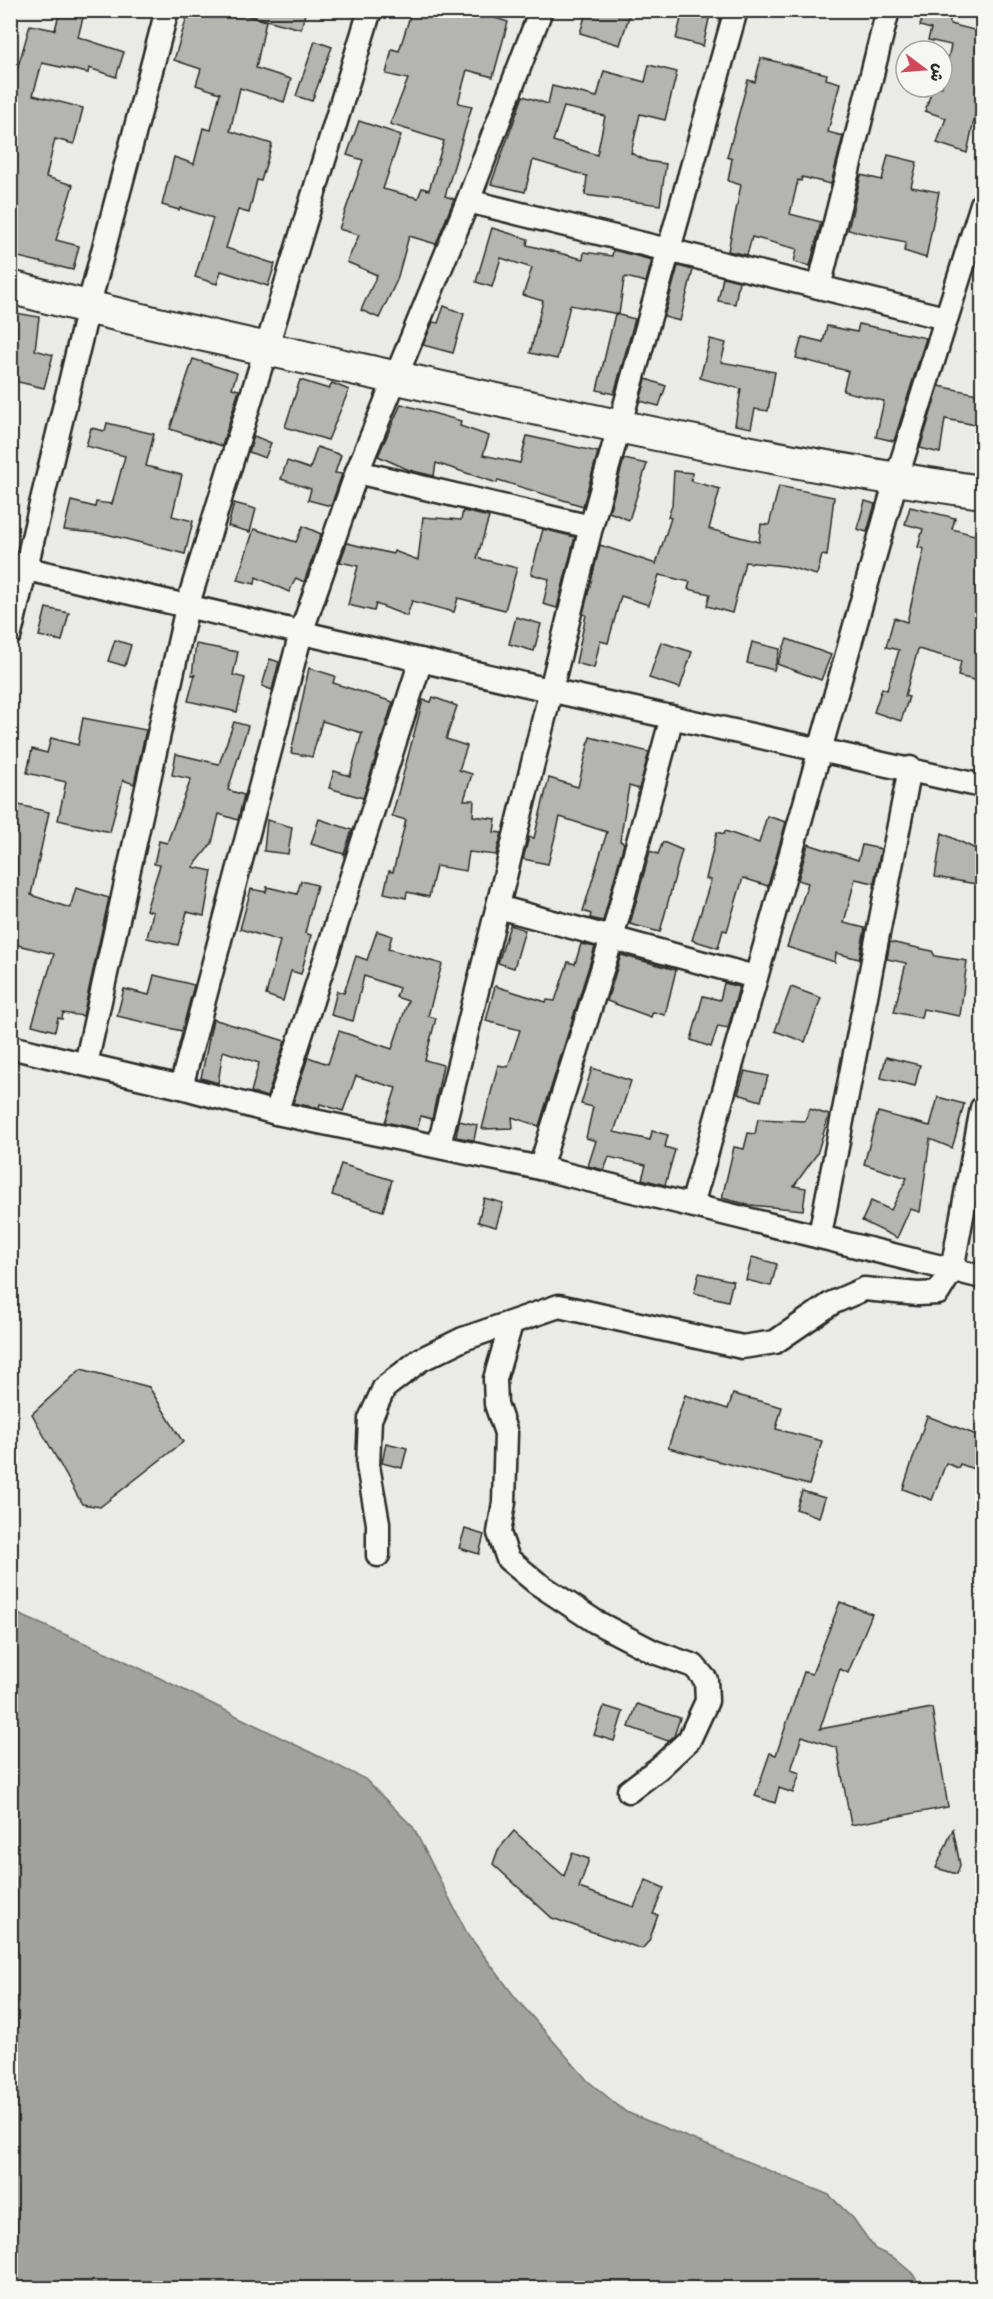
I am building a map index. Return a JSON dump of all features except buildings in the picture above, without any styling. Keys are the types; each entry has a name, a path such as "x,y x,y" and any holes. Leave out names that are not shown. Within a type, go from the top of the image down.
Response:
{"main road":[{"path":"10,287 265,351 395,377 619,427 896,480 982,492"}],"street":[{"path":"10,634 18,567 167,10"},
{"path":"87,1064 187,607 370,10"},
{"path":"182,1087 301,633 357,472 468,201 541,10"},
{"path":"439,1145 549,690 591,528 735,10"},
{"path":"819,287 888,10"},
{"path":"468,201 945,318"},
{"path":"692,1205 755,977 822,752 896,480 982,204"},
{"path":"357,472 591,528"},
{"path":"18,567 549,690 822,752 910,768 982,786"},
{"path":"276,1113 348,881 421,660"},
{"path":"540,1168 612,938 672,717"},
{"path":"820,1235 910,768"},
{"path":"498,907 755,977"},
{"path":"10,1047 182,1087 276,1113 439,1145 540,1168 820,1235 982,1277"},
{"path":"378,1556 378,1523 368,1466 370,1419 384,1388 420,1360 463,1339 559,1306 742,1347 776,1342 832,1303 864,1289 918,1294 938,1293 952,1270 982,1108"},
{"path":"511,1324 495,1378 496,1404 506,1433 504,1502 499,1533 508,1559 537,1583 596,1622 654,1652 694,1666 706,1680 707,1701 689,1740 629,1791"}],"shaded area":[{"path":"11,1611 119,1658 365,1779 413,1827 467,1933 515,1997 588,2081 626,2112 829,2195 853,2218 875,2249 894,2258 912,2273 922,2288 11,2288"}]}
